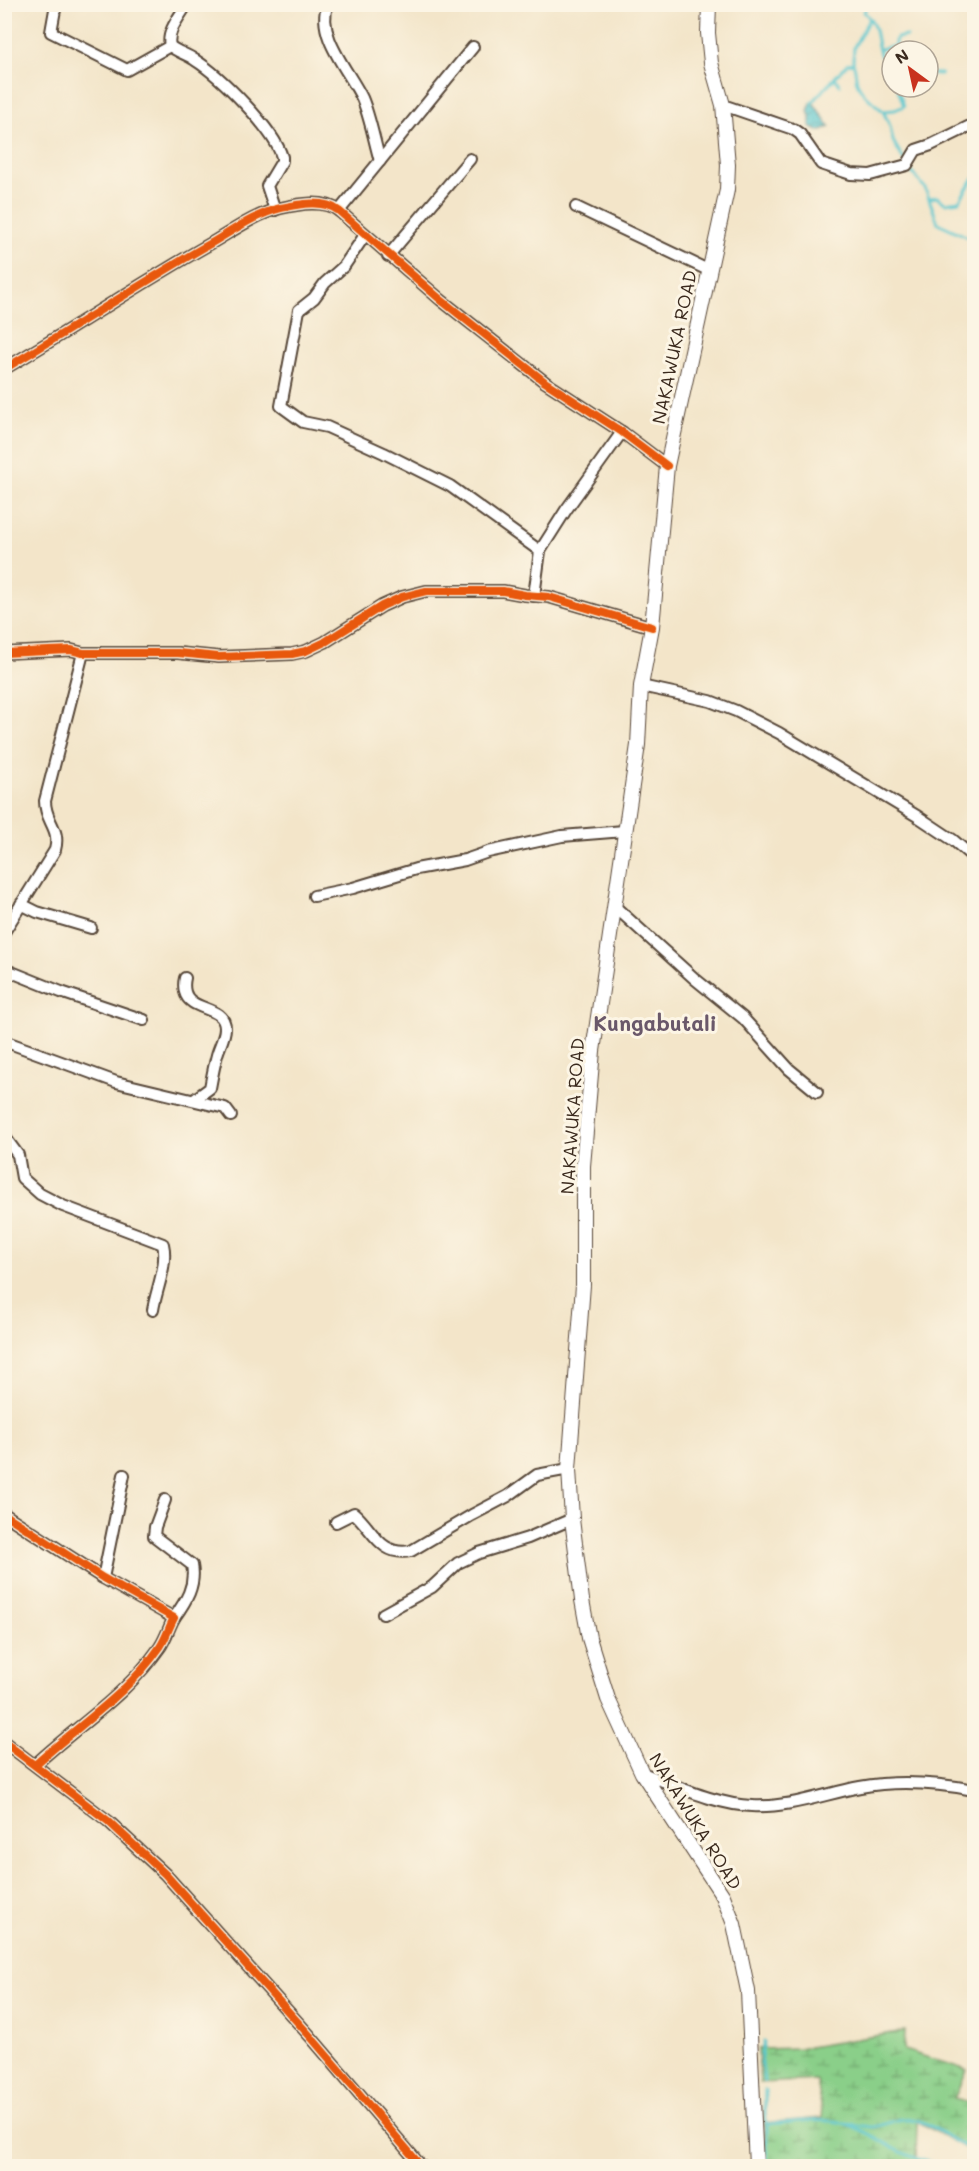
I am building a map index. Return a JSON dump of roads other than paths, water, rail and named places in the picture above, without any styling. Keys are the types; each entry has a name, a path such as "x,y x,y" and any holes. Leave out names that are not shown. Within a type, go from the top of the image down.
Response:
{"main road":[{"name":"NAKAWUKA ROAD","path":"709,4 708,33 711,63 723,105 728,176 710,271 667,466 652,627 641,686 638,745 593,1051 584,1154 583,1285 569,1469 572,1519 582,1600 590,1638 608,1699 642,1773 723,1896 734,1924 748,1991 756,2166"}],"street":[{"path":"56,4 51,32 127,70 170,46"},
{"path":"188,4 170,33 168,40 170,46 195,60 216,76 271,135 282,157 282,161 267,186 275,210"},
{"path":"328,4 324,13 325,29 362,99 380,160"},
{"path":"339,211 473,47"},
{"path":"723,105 793,129 800,134 822,164 851,174 870,175 907,165 916,150 931,146 975,123"},
{"path":"388,256 470,159"},
{"path":"4,369 176,263 252,220 281,208 322,203 331,205 339,211 441,300 545,382 622,432 667,466"},
{"path":"576,207 710,271"},
{"path":"365,235 344,266 325,283 314,298 299,310 281,406 303,422 327,427 450,486 540,551"},
{"path":"534,596 540,551 566,510 622,432"},
{"path":"4,653 71,650 83,653 178,653 219,657 292,654 306,651 325,642 382,606 402,597 426,591 503,591 549,597 652,627"},
{"path":"4,932 55,850 58,840 55,828 45,814 45,801 83,653"},
{"path":"641,686 710,700 736,711 778,733 917,816 975,858"},
{"path":"314,896 551,838 624,831"},
{"path":"21,904 37,912 91,928"},
{"path":"614,906 695,979 743,1018 789,1069 817,1092"},
{"path":"4,969 144,1020"},
{"path":"184,978 184,992 189,1000 194,1005 218,1014 225,1027 210,1088 195,1099"},
{"path":"4,1041 117,1082 225,1108 231,1116"},
{"path":"4,1136 18,1155 22,1178 40,1194 63,1206 163,1244 165,1252 163,1268 153,1310"},
{"path":"336,1522 354,1513 376,1540 402,1553 411,1551 508,1496 537,1475 569,1469"},
{"path":"103,1578 124,1475"},
{"path":"36,1764 100,1712 141,1672 162,1644 174,1618 186,1602 194,1575 192,1564 154,1536 165,1500"},
{"path":"4,1514 103,1578 174,1618"},
{"path":"383,1614 432,1587 458,1563 479,1553 528,1538 572,1519"},
{"path":"4,1742 36,1764 108,1821 173,1882 422,2166"},
{"path":"642,1773 727,1803 750,1806 782,1806 861,1787 895,1783 975,1790"}],"water":[{"path":"811,103 830,127 818,131 810,127 808,111"}],"waterway":[{"path":"867,4 864,12 874,27 880,54"},
{"path":"812,103 847,64 853,63 854,47 871,19"},
{"path":"896,39 906,36"},
{"path":"853,63 861,90 883,111"},
{"path":"835,78 840,85"},
{"path":"901,99 904,106 895,110 883,111 890,126 893,141 905,162"},
{"path":"908,168 925,188 938,223 970,238 974,247"},
{"path":"930,198 937,197 945,203 959,201 974,178"},
{"path":"764,2041 761,2056 764,2082"},
{"path":"765,2090 767,2124 816,2120 842,2123 860,2129 906,2154 941,2166"},
{"path":"845,2123 873,2127 900,2119 910,2119 927,2124 974,2150"},
{"path":"767,2125 766,2160 771,2166"},
{"path":"912,2163 924,2166"}],"district":[{"name":"Kungabutali","path":"655,1022"}]}
